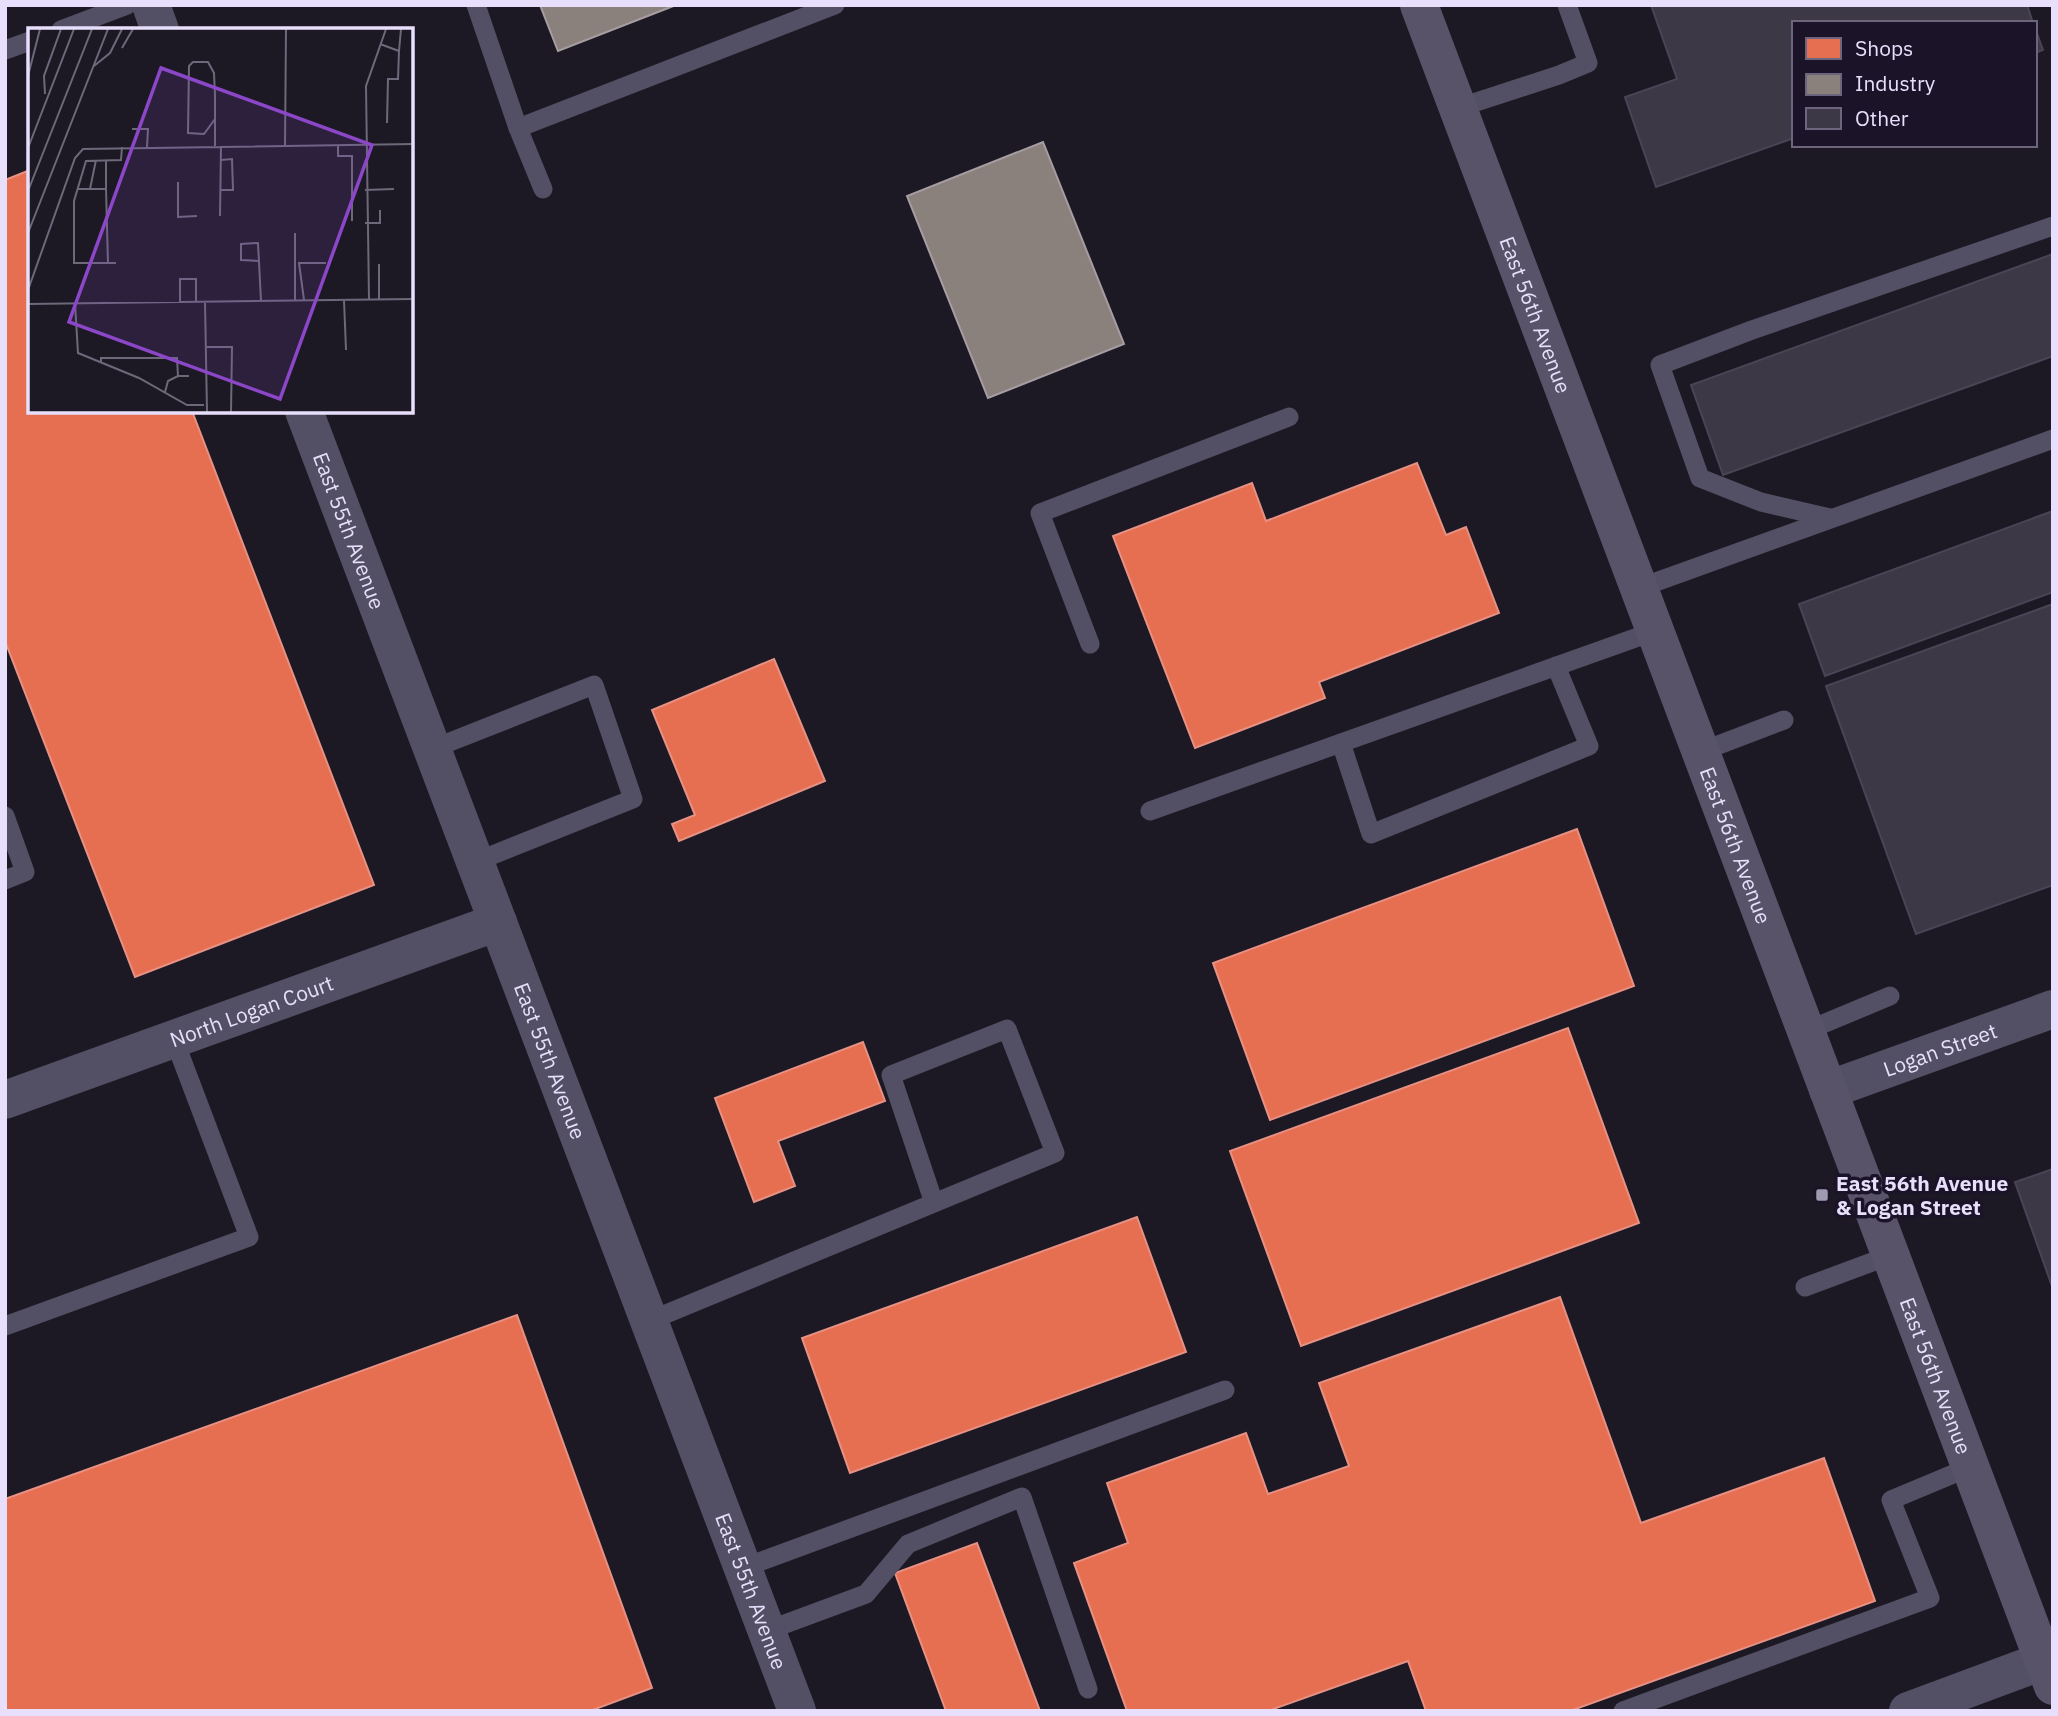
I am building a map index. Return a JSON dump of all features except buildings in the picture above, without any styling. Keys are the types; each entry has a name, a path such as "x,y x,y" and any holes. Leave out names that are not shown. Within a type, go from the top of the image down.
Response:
{"street":[{"path":"150,5 159,28"},
{"name":"East 56th Avenue","path":"1419,5 1970,1468 2050,1668"},
{"name":"East 55th Avenue","path":"305,413 797,1711"},
{"name":"North Logan Court","path":"5,1100 498,922"},
{"name":"Logan Street","path":"1828,1090 2053,1009"},
{"path":"1908,1711 2050,1668"}],"lane":[{"path":"66,28 127,5"},
{"path":"476,5 518,128 543,188"},
{"path":"518,128 835,5"},
{"path":"1458,108 1588,63 1567,5"},
{"path":"5,51 28,42"},
{"path":"1830,519 1761,502 1700,478 1660,365 1752,330 2053,226"},
{"path":"1090,644 1040,513 1289,417"},
{"path":"1639,588 2053,439"},
{"path":"1150,811 1655,631"},
{"path":"1341,743 1371,834 1589,746 1556,666"},
{"path":"432,748 594,685 634,799 475,862"},
{"path":"1700,752 1784,720"},
{"path":"5,817 25,872 5,880"},
{"path":"1805,1031 1890,996"},
{"path":"649,1321 1055,1153 1007,1029 891,1075 934,1203"},
{"path":"5,1326 249,1237 174,1039"},
{"path":"1805,1287 1891,1255"},
{"path":"743,1568 1225,1390"},
{"path":"1623,1711 1930,1598 1891,1500 1970,1468"},
{"path":"766,1631 866,1594 908,1544 1022,1497 1088,1689"}],"place":[{"name":"East 56th Avenue & Logan Street","path":"1822,1195"}]}
